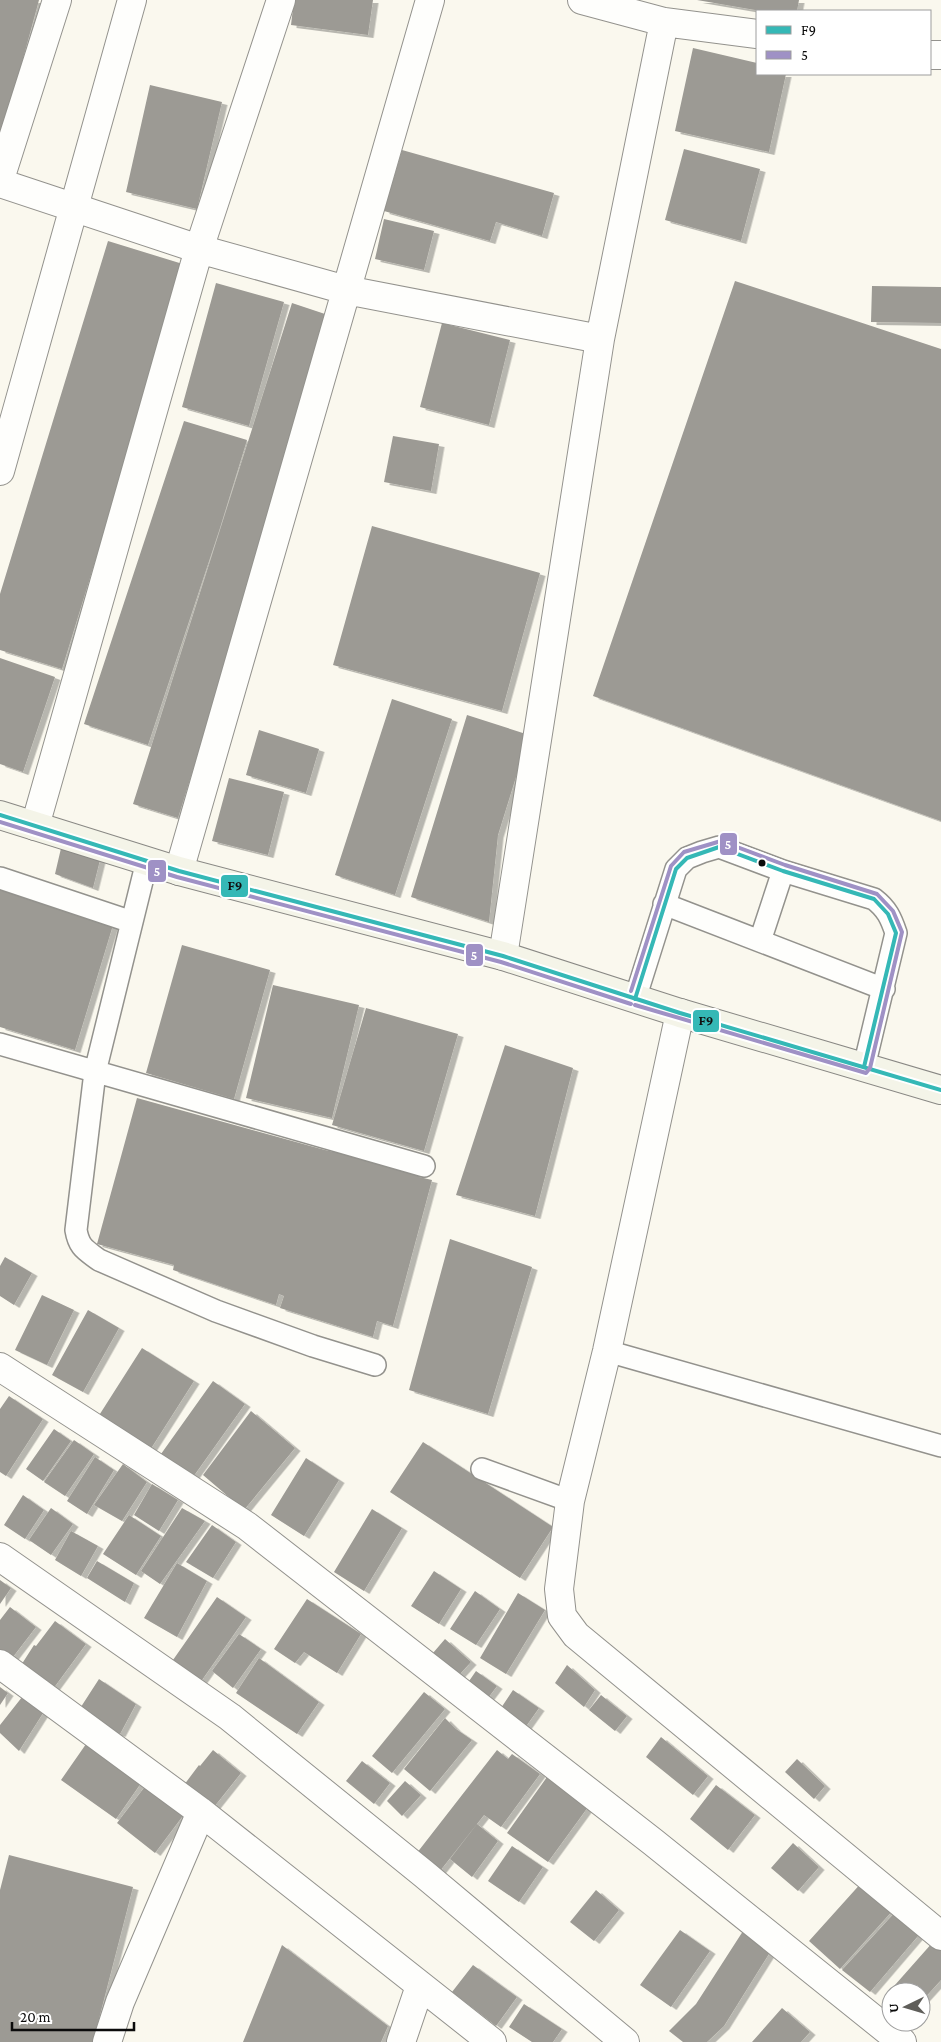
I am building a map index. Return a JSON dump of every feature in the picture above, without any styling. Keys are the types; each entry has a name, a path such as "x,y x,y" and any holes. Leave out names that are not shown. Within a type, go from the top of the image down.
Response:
{"street":[{"path":"57,0 0,181 199,249 346,290 600,339"},
{"path":"0,471 132,0"},
{"path":"35,826 199,249 281,0"},
{"path":"179,871 430,0"},
{"path":"582,0 664,22 756,34"},
{"path":"503,956 600,339 664,22"},
{"path":"0,815 179,871 503,956 680,1013 941,1090"},
{"path":"680,1013 606,1351 570,1501 559,1589 562,1616 576,1635 941,1936"},
{"path":"0,1366 247,1526 645,1836 902,2042"},
{"path":"0,1557 230,1716 625,2042"},
{"path":"0,1664 201,1812 492,2042"},
{"path":"107,2042 120,2002 201,1812"},
{"path":"401,2042 420,1986"}],"lane":[{"path":"636,998 676,869 687,858 719,847 784,871 874,899 884,907 891,917 896,933 864,1067"},
{"path":"148,861 94,1072 76,1230 78,1242 99,1260 216,1311 313,1346 374,1365"},
{"path":"760,941 784,871"},
{"path":"0,878 132,922"},
{"path":"664,904 884,989"},
{"path":"0,1044 424,1166"},
{"path":"606,1351 941,1446"},
{"path":"482,1468 570,1501"}],"building":[{"path":"0,0 39,0 1,139 0,139"},
{"path":"294,0 373,0 368,35 291,25"},
{"path":"697,0 799,0 797,10 756,10"},
{"path":"693,48 756,63 756,75 786,75 769,152 675,131"},
{"path":"150,85 222,102 197,209 126,192"},
{"path":"684,149 760,169 741,241 665,220"},
{"path":"402,150 554,193 542,236 496,222 490,241 384,211"},
{"path":"384,219 434,231 424,270 375,259"},
{"path":"108,241 186,265 62,669 0,650 0,594"},
{"path":"735,281 941,349 941,821 593,696"},
{"path":"216,283 284,302 249,426 182,407"},
{"path":"872,286 941,287 941,323 871,322"},
{"path":"292,303 334,317 178,818 133,804"},
{"path":"442,323 510,340 489,425 420,407"},
{"path":"184,421 247,440 148,745 84,724"},
{"path":"393,436 439,444 431,491 384,482"},
{"path":"372,526 540,573 502,711 333,665"},
{"path":"0,658 55,677 23,772 0,764"},
{"path":"392,699 452,719 395,895 335,875"},
{"path":"467,715 529,735 498,835 489,922 411,897"},
{"path":"259,730 319,749 306,793 246,775"},
{"path":"229,778 284,792 268,855 212,841"},
{"path":"62,844 101,856 93,888 55,874"},
{"path":"0,890 113,925 75,1050 0,1027"},
{"path":"182,945 270,970 234,1099 146,1073"},
{"path":"273,985 359,1005 332,1118 246,1098"},
{"path":"366,1008 458,1034 424,1151 332,1125"},
{"path":"505,1045 573,1068 535,1216 456,1195"},
{"path":"137,1098 325,1150 421,1171 419,1177 432,1180 393,1326 377,1321 373,1337 280,1308 284,1296 279,1294 276,1305 173,1270 174,1265 97,1244"},
{"path":"450,1239 532,1267 488,1414 409,1390"},
{"path":"5,1257 32,1273 14,1305 0,1296 0,1266"},
{"path":"42,1295 74,1310 47,1365 15,1350"},
{"path":"88,1310 119,1328 83,1392 52,1375"},
{"path":"142,1348 194,1381 150,1450 98,1417"},
{"path":"213,1381 245,1404 193,1477 161,1454"},
{"path":"9,1396 43,1419 6,1476 0,1472 0,1409"},
{"path":"251,1411 295,1448 244,1510 203,1475"},
{"path":"54,1429 71,1441 43,1481 26,1469"},
{"path":"74,1440 94,1454 65,1496 44,1482"},
{"path":"423,1442 553,1527 520,1578 390,1492"},
{"path":"95,1457 114,1470 87,1514 67,1501"},
{"path":"306,1458 339,1480 304,1536 271,1515"},
{"path":"123,1464 147,1482 122,1521 94,1505"},
{"path":"152,1484 178,1500 159,1531 134,1515"},
{"path":"23,1495 44,1510 25,1539 4,1525"},
{"path":"51,1508 73,1524 51,1555 29,1540"},
{"path":"182,1508 205,1521 160,1584 141,1571"},
{"path":"372,1509 402,1528 364,1591 334,1572"},
{"path":"129,1515 161,1536 136,1575 103,1554"},
{"path":"212,1525 236,1542 213,1578 186,1562"},
{"path":"71,1531 98,1546 81,1576 55,1560"},
{"path":"97,1561 134,1583 125,1602 87,1578"},
{"path":"177,1563 207,1581 177,1637 144,1618"},
{"path":"434,1571 461,1589 439,1624 411,1606"},
{"path":"0,1580 11,1588 0,1604"},
{"path":"475,1591 500,1609 476,1645 450,1629"},
{"path":"518,1593 545,1610 506,1674 480,1658"},
{"path":"217,1597 246,1617 195,1690 166,1670"},
{"path":"307,1599 361,1634 337,1673 304,1652 295,1663 274,1649"},
{"path":"10,1607 36,1627 6,1666 0,1661 0,1620"},
{"path":"55,1621 86,1644 53,1689 18,1670 34,1645 36,1646"},
{"path":"239,1634 261,1649 233,1688 212,1671"},
{"path":"445,1639 471,1662 459,1675 433,1653"},
{"path":"259,1658 319,1702 297,1734 236,1693"},
{"path":"567,1665 595,1690 584,1707 555,1683"},
{"path":"476,1671 497,1686 488,1698 467,1684"},
{"path":"99,1679 136,1704 120,1734 117,1733 114,1738 77,1713"},
{"path":"0,1687 8,1693 0,1705"},
{"path":"30,1687 50,1702 19,1751 0,1733 0,1725"},
{"path":"513,1690 539,1708 522,1732 497,1714"},
{"path":"424,1692 445,1709 392,1773 372,1756"},
{"path":"601,1695 627,1716 615,1731 589,1710"},
{"path":"445,1718 456,1729 472,1740 430,1791 404,1769"},
{"path":"93,1734 148,1773 116,1819 61,1780"},
{"path":"661,1737 708,1776 693,1795 646,1757"},
{"path":"213,1750 241,1773 210,1812 181,1789"},
{"path":"497,1750 508,1759 512,1754 540,1774 501,1827 484,1815 436,1876 413,1858"},
{"path":"797,1759 825,1786 814,1799 785,1772"},
{"path":"362,1761 390,1783 374,1804 346,1781"},
{"path":"547,1777 588,1807 548,1862 507,1833"},
{"path":"405,1781 421,1795 402,1816 387,1801"},
{"path":"147,1784 185,1813 155,1853 117,1823"},
{"path":"716,1785 755,1815 728,1850 690,1819"},
{"path":"477,1824 498,1841 472,1877 450,1859"},
{"path":"793,1843 819,1867 798,1891 771,1868"},
{"path":"512,1846 543,1867 519,1902 488,1881"},
{"path":"9,1855 133,1887 93,2042 0,2042 0,1890"},
{"path":"863,1881 894,1909 840,1969 809,1941"},
{"path":"596,1890 619,1910 594,1941 570,1922"},
{"path":"899,1908 924,1929 870,1992 842,1970"},
{"path":"745,1928 772,1949 724,2026 707,2042 683,2042 669,2031 696,2004"},
{"path":"680,1930 710,1951 671,2007 640,1985"},
{"path":"933,1942 941,1949 941,1980 931,1991 931,1982 898,1982"},
{"path":"282,1945 388,2026 381,2042 243,2042"},
{"path":"473,1965 517,1997 496,2026 452,1992"},
{"path":"524,2004 562,2029 553,2042 532,2042 509,2027"},
{"path":"782,2008 810,2032 801,2042 752,2042"}],"transit line":[{"name":"F9","path":"0,815 179,871 503,956 680,1013 941,1090"},
{"name":"5","path":"0,822 177,877 501,962 631,1004"},
{"name":"5","path":"631,991 671,866 684,852 721,841 785,865 877,894 893,911 902,932 870,1068 866,1073 635,1005"},
{"name":"F9","path":"635,999 676,869 687,858 719,847 783,871 874,899 888,914 896,933 864,1067"}]}
